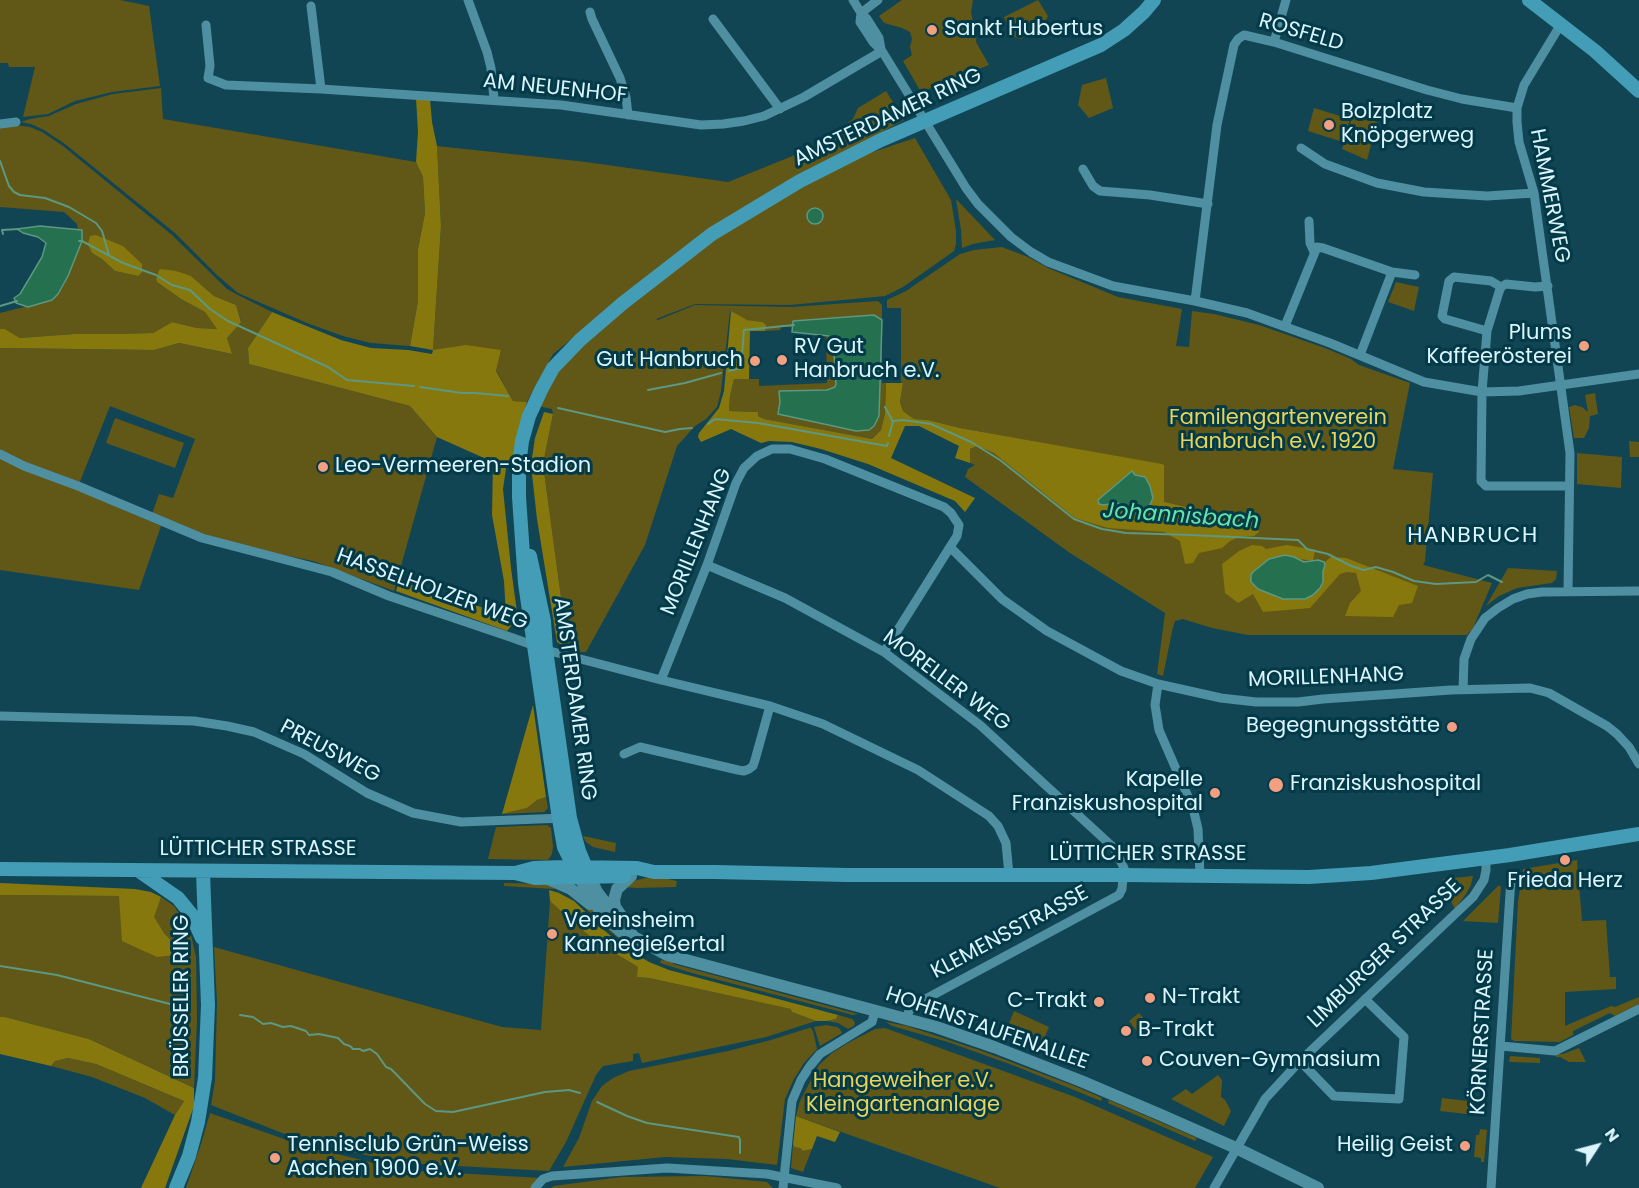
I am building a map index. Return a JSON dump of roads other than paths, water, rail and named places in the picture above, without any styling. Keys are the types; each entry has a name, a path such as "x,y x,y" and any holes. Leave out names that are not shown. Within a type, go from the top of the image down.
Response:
{"main road":[{"name":"AMSTERDAMER RING","path":"582,872 579,851 564,818 540,648 525,583 519,497 522,441 529,416 553,368 580,340 623,303 712,234 800,181 881,140 1101,45 1124,30 1154,0"},
{"path":"1529,0 1601,56 1639,91"},
{"name":"LÜTTICHER STRASSE","path":"515,873 534,868 631,876 654,872 714,872 846,875 1293,877 1344,875 1639,834"},
{"name":"LÜTTICHER STRASSE","path":"0,869 515,873 535,878 637,868 654,872"},
{"path":"137,870 178,898 191,914 200,932 207,956"},
{"name":"BRÜSSELER RING","path":"176,1188 189,1156 198,1122 205,1078 208,1005 203,872"},
{"name":"HOHENSTAUFENALLEE","path":"582,872 602,914 620,932 633,936 667,955 936,1027 1018,1056 1161,1115 1318,1188"},
{"name":"HOHENSTAUFENALLEE","path":"582,872 612,913 633,936"},
{"path":"631,876 617,889 614,900 615,906 633,936"},
{"path":"545,877 579,894 602,914"}],"street":[{"path":"468,0 487,52 494,99"},
{"path":"853,0 879,38 882,51 966,188 978,204 1011,237 1048,262 1113,286 1195,301 1285,326 1424,382 1482,392 1519,391 1639,374"},
{"path":"861,13 878,0"},
{"path":"1274,42 1286,0"},
{"path":"311,6 321,89"},
{"path":"590,12 620,78 628,115"},
{"path":"713,19 780,109"},
{"name":"HAMMERWEG","path":"1560,24 1524,85 1517,108 1519,142 1534,193 1570,453 1568,591"},
{"name":"AM NEUENHOF","path":"207,25 210,66 208,78 226,85 494,99 561,105 701,125 723,124 764,116 804,97 882,51"},
{"name":"ROSFELD","path":"1195,301 1217,125 1234,45 1238,39 1244,36 1274,42 1427,90 1462,99 1517,108"},
{"path":"0,124 16,122"},
{"path":"1301,148 1325,164 1377,183 1446,194 1487,196 1534,193"},
{"path":"1083,169 1093,186 1101,191 1208,204"},
{"path":"1309,221 1310,243 1314,252"},
{"path":"1285,326 1317,247 1392,272 1415,275"},
{"path":"1360,356 1392,272"},
{"path":"1487,331 1445,319 1442,315 1449,281 1454,277 1491,281 1501,287"},
{"path":"1548,286 1506,284 1501,287 1487,331 1482,392 1481,481 1486,486 1569,486"},
{"name":"MORILLENHANG","path":"661,680 707,565 736,483 744,468 757,456 772,449 790,449 825,459 944,507 959,525 957,536 950,547 1002,598 1047,631 1121,671 1158,684 1221,698 1256,702 1298,702 1463,690 1530,688 1549,693 1617,734 1629,747 1639,764"},
{"name":"HASSELHOLZER WEG","path":"0,454 24,466 202,538 332,572 389,596 540,648 770,706 823,724 918,770 989,816 1004,836 1008,850 1009,875"},
{"path":"884,652 950,547"},
{"name":"MORELLER WEG","path":"707,565 785,597 884,652 980,725 1114,848 1124,868 1124,875"},
{"path":"1463,690 1464,659 1472,639 1485,618 1498,608 1520,596 1542,592 1639,591"},
{"path":"1158,684 1155,705 1159,730 1193,808 1198,829 1200,876"},
{"path":"624,754 640,747 744,771 753,766 756,760 770,706"},
{"name":"PREUSWEG","path":"0,716 194,721 227,726 254,732 304,754 367,793 412,813 462,822 564,818"},
{"name":"LIMBURGER STRASSE","path":"1214,1188 1265,1099 1300,1061 1473,897 1484,880 1486,857"},
{"name":"KLEMENSSTRASSE","path":"906,1019 909,1011 920,1002 1119,895 1124,875"},
{"name":"KÖRNERSTRASSE","path":"1491,1188 1511,878"},
{"path":"1300,1061 1334,1096 1399,1099 1404,1037 1365,999"},
{"path":"1501,1047 1555,1051 1639,1009"},
{"path":"783,1188 792,1101 801,1080 820,1054 872,1022 875,1011"},
{"path":"535,1188 543,1179 552,1176 667,1168 784,1177 837,1188"}],"waterway":[{"path":"0,161 9,186 14,192 20,195 45,198 69,207 96,223 102,231 109,255"},
{"name":"Johannisbach","path":"3,234 2,230 19,229"},
{"name":"Johannisbach","path":"79,241 123,263 156,275 172,285 190,290 210,309 228,321 328,367 347,380 414,386"},
{"path":"0,306 17,301"},
{"path":"729,371 741,368 744,330 794,325"},
{"path":"648,390 721,373"},
{"name":"Johannisbach","path":"420,387 508,396"},
{"path":"885,407 892,420"},
{"name":"Johannisbach","path":"558,408 665,432 692,428"},
{"name":"Johannisbach","path":"708,424 715,419 758,423 887,446 888,443"},
{"name":"Johannisbach","path":"889,436 893,421 931,424 971,442 1000,460 1074,519 1102,529 1126,533 1298,540 1307,549 1328,554 1351,566 1364,570 1376,567 1414,581 1436,584 1476,582 1488,575 1502,582"},
{"path":"0,966 57,975 174,1005"},
{"path":"240,1015 253,1017 263,1024 291,1026 306,1031 309,1035 319,1034 338,1038 353,1049 363,1051 370,1049 425,1104 436,1111 453,1112 545,1092 569,1090 580,1093"},
{"path":"597,1102 647,1123 739,1137 740,1153"}],"place":[{"name":"Sankt Hubertus","path":"932,30"},
{"name":"Bolzplatz Knöpgerweg","path":"1329,125"},
{"name":"Plums Kaffeerösterei","path":"1584,346"},
{"name":"RV Gut Hanbruch e.V.","path":"782,360"},
{"name":"Gut Hanbruch","path":"755,361"},
{"name":"Leo-Vermeeren-Stadion","path":"323,467"},
{"name":"Begegnungsstätte","path":"1452,727"},
{"name":"Franziskushospital","path":"1276,785"},
{"name":"Kapelle Franziskushospital","path":"1215,793"},
{"name":"Frieda Herz","path":"1565,860"},
{"name":"Vereinsheim Kannegießertal","path":"552,934"},
{"name":"N-Trakt","path":"1150,998"},
{"name":"C-Trakt","path":"1099,1002"},
{"name":"B-Trakt","path":"1126,1031"},
{"name":"Couven-Gymnasium","path":"1147,1061"},
{"name":"Heilig Geist","path":"1465,1146"},
{"name":"Tennisclub Grün-Weiss Aachen 1900 e.V.","path":"275,1158"}],"district":[{"name":"HANBRUCH","path":"1473,536"}],"park label":[{"name":"Familengartenverein Hanbruch e.V. 1920","path":"1278,431"},
{"name":"Hangeweiher e.V. Kleingartenanlage","path":"903,1094"}]}
